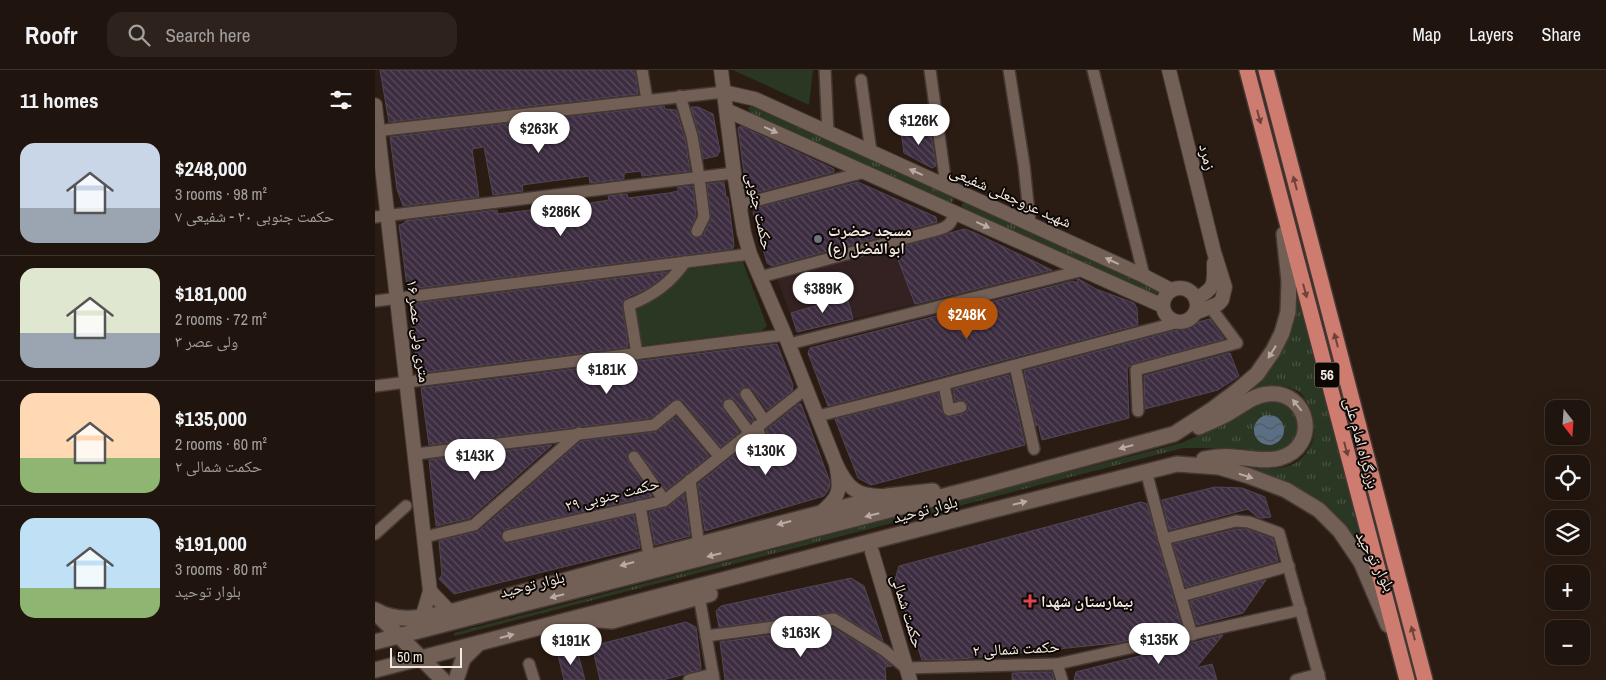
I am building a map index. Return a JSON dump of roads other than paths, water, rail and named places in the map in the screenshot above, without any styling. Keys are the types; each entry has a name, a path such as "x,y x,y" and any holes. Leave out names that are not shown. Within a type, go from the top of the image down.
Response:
{"highway":[{"name":"بزرگراه امام علی","path":"1247,70 1407,680"},
{"name":"بزرگراه امام علی","path":"1266,70 1425,680"}],"main road":[{"name":"بلوار توحید","path":"375,642 987,485 1173,434 1213,409 1257,374 1273,351 1282,333 1288,312 1289,281 1287,250 1273,168"},
{"path":"1173,434 1201,426 1226,415 1251,399 1266,394 1279,394 1290,397 1300,407 1305,417 1305,430 1302,442 1293,452 1281,458 1205,458 1177,464"},
{"name":"بلوار توحید","path":"380,671 421,658 575,618 1177,464 1219,467 1249,476 1286,490 1319,510 1340,531 1361,562 1400,653"},
{"path":"375,611 401,618 421,618 450,612 887,496 987,485"},
{"path":"575,618 612,621 699,596 911,541 990,511"},
{"path":"375,611 404,635 421,658 443,680"},
{"path":"456,680 463,659 478,644"}],"street":[{"path":"642,70 647,100"},
{"name":"حکمت جنوبی","path":"721,70 733,173 750,254 787,339 836,464"},
{"path":"825,70 828,132"},
{"path":"929,70 946,186"},
{"path":"1009,70 1030,223"},
{"path":"1093,70 1144,276"},
{"name":"زمرد","path":"1169,70 1214,252 1225,287 1222,300 1211,308"},
{"path":"861,80 871,152"},
{"path":"377,131 724,92"},
{"name":"شهید عروجعلی شفیعی","path":"724,92 755,99 1030,223 1171,290"},
{"path":"680,96 692,136 699,177 704,217 697,231"},
{"path":"748,120 742,108 744,104 755,99"},
{"name":"۱۶ متری ولی عصر","path":"375,104 381,216 397,298 408,382 430,591"},
{"path":"726,110 1163,306"},
{"path":"739,205 865,172"},
{"path":"381,216 733,173"},
{"path":"759,277 948,227 953,220 954,212 962,193"},
{"name":"زمرد","path":"1195,306 1210,291 1213,285 1214,252"},
{"path":"375,301 750,254"},
{"path":"637,354 629,305 655,293 679,272 685,262"},
{"path":"375,386 637,354 787,339 1084,270"},
{"path":"818,416 944,385 1179,322 1190,319 1195,306 1189,290 1184,288 1171,290 1165,297 1163,306 1169,318 1179,322"},
{"path":"1138,411 1136,370 1237,343 1211,308 1195,306"},
{"path":"1015,366 1034,449"},
{"path":"944,385 949,410 961,407"},
{"name":"حکمت جنوبی ۲۹","path":"508,536 665,500 756,426 807,388"},
{"path":"746,394 765,452"},
{"path":"729,405 756,426"},
{"path":"416,454 654,425 677,406 719,456"},
{"path":"425,537 474,525 579,433"},
{"path":"546,437 557,442 559,445 557,453"},
{"path":"634,457 665,500"},
{"path":"836,464 848,486 858,493 869,496 887,496"},
{"path":"821,513 836,498 839,489 836,464"},
{"path":"1146,471 1192,634"},
{"path":"689,480 698,539"},
{"path":"375,534 406,506"},
{"path":"640,506 649,550"},
{"path":"1164,540 1236,521 1249,522 1279,533 1319,677 1296,680"},
{"name":"حکمت شمالی","path":"872,552 908,674"},
{"path":"1181,596 1289,566"},
{"path":"404,635 421,618 430,591 450,612"},
{"path":"689,680 713,677 699,596"},
{"name":"حکمت شمالی ۲","path":"908,674 1057,664 1301,610"},
{"path":"706,636 834,619 884,650 908,674"},
{"path":"529,664 533,680"},
{"path":"1057,664 1062,680"}],"water":[{"path":"1269,415 1280,419 1284,430 1280,441 1269,445 1258,441 1254,430 1258,419"}],"place":[{"name":"مسجد حضرت ابوالفضل (ع)","path":"818,239"},
{"name":"بیمارستان شهدا","path":"1030,601"}]}
